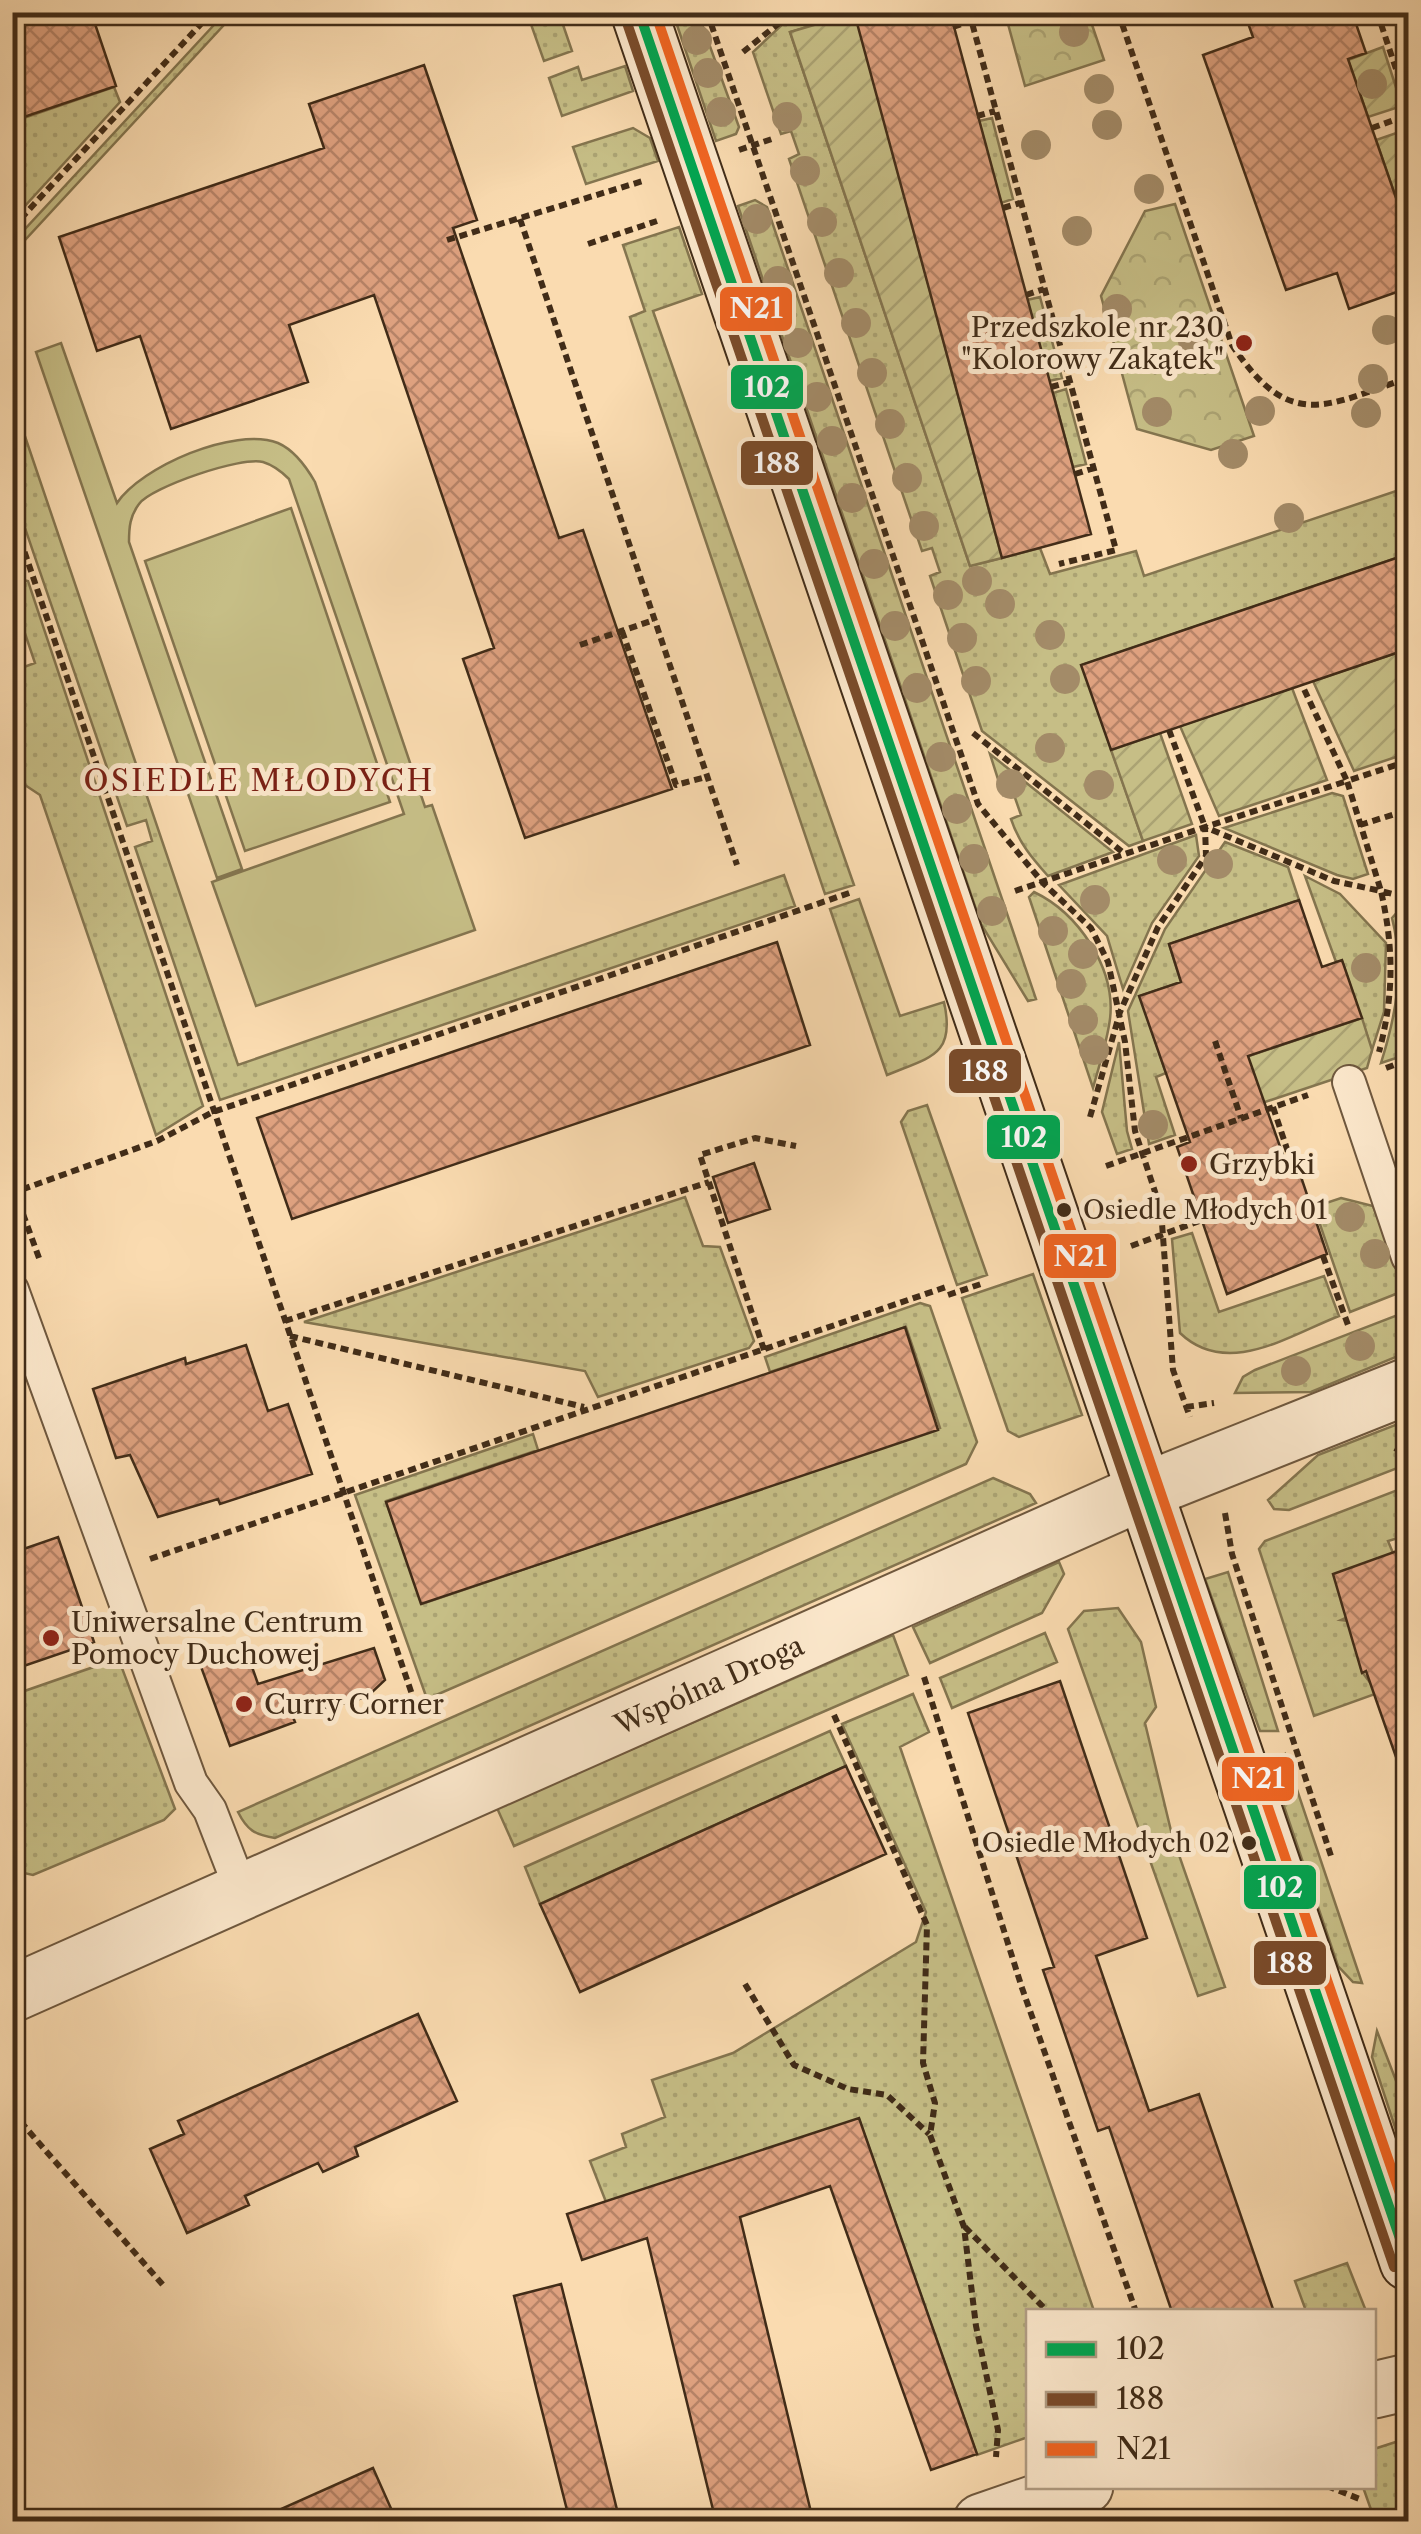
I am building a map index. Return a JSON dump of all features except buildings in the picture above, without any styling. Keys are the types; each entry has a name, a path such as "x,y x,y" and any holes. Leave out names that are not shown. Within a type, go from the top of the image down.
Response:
{"street":[{"path":"638,12 1408,2262"},
{"name":"Wspólna Droga","path":"12,1994 1142,1492 1408,1386"},
{"path":"1376,2390 1408,2382"},
{"path":"980,2522 1076,2489"}],"lane":[{"path":"1361,1077 1408,1257"},
{"path":"12,1290 190,1783 210,1810 242,1895"}],"path":[{"path":"12,228 212,12"},
{"path":"707,12 978,804 1043,883 1100,940 1120,1012 1135,1131 1160,1210 1173,1370 1229,1522 1232,1554 1336,1871"},
{"path":"744,52 792,12"},
{"path":"1118,12 1232,345 1246,367 1267,387 1305,408 1323,407 1408,378"},
{"path":"1377,12 1408,105"},
{"path":"953,27 970,17 1116,550 1059,564"},
{"path":"978,116 995,111"},
{"path":"1372,128 1408,115"},
{"path":"750,146 772,138"},
{"path":"447,240 646,180"},
{"path":"1002,208 1020,202"},
{"path":"520,219 737,865"},
{"path":"1026,294 1044,289"},
{"path":"1051,387 1070,382"},
{"path":"1074,474 1094,468"},
{"path":"13,518 420,1718"},
{"path":"580,644 654,620"},
{"path":"622,630 676,785 706,778"},
{"path":"1302,685 1347,781 1381,891 1394,974 1390,1012 1361,1077"},
{"path":"1090,1117 1120,1012 1158,927 1206,856 1205,827 1169,730"},
{"path":"973,733 1126,854"},
{"path":"1015,891 1408,760"},
{"path":"1360,825 1408,810"},
{"path":"1205,827 1334,882 1408,898"},
{"path":"15,1192 157,1141 213,1112 852,892"},
{"path":"1215,1041 1241,1118"},
{"path":"1106,1166 1408,1060"},
{"path":"1273,1107 1288,1152 1282,1154"},
{"path":"764,1350 700,1155 755,1138 796,1146"},
{"path":"285,1321 709,1182"},
{"path":"1131,1246 1202,1220"},
{"path":"1324,1256 1348,1324"},
{"path":"117,1573 588,1408 984,1282"},
{"path":"289,1336 588,1408"},
{"path":"924,1677 1022,1988 1135,2309"},
{"path":"834,1715 928,1924 923,2063 935,2103 930,2135"},
{"path":"745,1984 794,2065 848,2089 887,2095 930,2135 964,2226 976,2326 998,2430 996,2457"},
{"path":"12,2112 163,2285"},
{"path":"964,2226 1045,2309"},
{"path":"1334,2489 1362,2500"}],"green space":[{"path":"226,12 235,13 13,253 13,242"},
{"path":"527,13 559,13 572,51 544,61"},
{"path":"684,13 698,13 739,127 736,134 716,141 676,22"},
{"path":"814,13 854,13 790,32 970,566 1040,548 1050,574 1136,551 1144,576 1408,487 1408,554 1082,665 1143,841 1129,846 982,731 930,576 940,572 932,548 922,551 789,159 799,154 791,131 781,134 753,52 786,21"},
{"path":"855,13 1002,558 970,566 790,32"},
{"path":"1005,13 1088,13 1104,60 1025,86"},
{"path":"1383,47 1402,106 1368,117 1348,60"},
{"path":"625,66 633,91 562,116 549,78 578,67 582,80"},
{"path":"114,87 120,102 13,219 12,116 22,113 24,118"},
{"path":"992,118 1013,199 1001,203 979,121"},
{"path":"633,128 650,138 658,161 586,184 573,147"},
{"path":"1408,129 1408,194 1396,198 1376,140"},
{"path":"755,200 767,207 1036,999 1028,1001 981,924 738,206"},
{"path":"1175,204 1254,436 1211,450 1137,429 1101,296 1145,211"},
{"path":"679,227 702,294 653,311 854,885 825,894 630,317 645,311 623,245"},
{"path":"1040,297 1062,378 1049,381 1027,300"},
{"path":"61,343 117,503 129,489 167,464 190,453 238,440 278,443 308,471 425,807 432,805 475,930 256,1006 212,882 404,814 289,479 270,465 252,461 198,474 160,489 139,504 131,522 129,542 242,869 217,878 36,352"},
{"path":"1066,389 1086,464 1073,467 1053,393"},
{"path":"12,398 238,1065 784,875 795,906 220,1100 135,847 152,841 146,820 127,826 13,493"},
{"path":"291,508 390,802 245,851 145,561"},
{"path":"13,581 28,581 203,1106 156,1135 40,795 13,777 13,671 35,663 13,598"},
{"path":"1408,649 1408,753 1354,771 1313,681"},
{"path":"1292,688 1327,780 1219,816 1180,726"},
{"path":"1160,733 1192,824 1143,841 1111,750"},
{"path":"990,754 1113,852 1048,876 1018,836 1011,819 1021,815 1013,792 1003,795"},
{"path":"1332,793 1343,796 1368,874 1353,879 1337,875 1224,828"},
{"path":"1196,835 1199,856 1152,923 1123,989 1107,936 1059,885"},
{"path":"1225,842 1288,867 1299,900 1169,944 1181,982 1140,996 1166,1073 1156,1077 1175,1135 1149,1144 1128,1011 1165,929"},
{"path":"1305,876 1340,894 1386,943 1384,1012 1372,1050 1342,961 1336,962"},
{"path":"1034,892 1079,928 1091,944 1107,981 1110,1019 1093,1088 1029,897"},
{"path":"859,899 900,1016 944,1002 947,1020 943,1044 936,1052 887,1075 830,909"},
{"path":"1400,909 1408,909 1408,1054 1381,1063 1397,992 1398,955 1392,918"},
{"path":"1362,1018 1372,1050 1367,1068 1253,1106 1237,1060"},
{"path":"1119,1042 1132,1149 1117,1154 1102,1112"},
{"path":"927,1105 987,1275 957,1285 901,1122 908,1111"},
{"path":"685,1197 703,1246 720,1247 754,1341 749,1348 598,1397 585,1371 304,1322"},
{"path":"1341,1198 1373,1206 1406,1290 1350,1312 1314,1207"},
{"path":"1192,1233 1219,1312 1324,1276 1339,1316 1258,1349 1218,1352 1198,1346 1180,1333 1172,1239"},
{"path":"1033,1274 1082,1415 1019,1437 1008,1431 962,1298"},
{"path":"920,1303 930,1306 977,1442 966,1464 427,1699 355,1495 533,1434 538,1450 386,1501 422,1604 940,1428 906,1327 770,1372 765,1357"},
{"path":"1408,1311 1408,1352 1311,1392 1235,1393 1243,1377 1255,1370"},
{"path":"1408,1420 1408,1464 1289,1510 1274,1509 1268,1500 1318,1455"},
{"path":"993,1478 1030,1494 1036,1503 275,1838 252,1831 238,1812"},
{"path":"1408,1486 1408,1535 1388,1541 1393,1553 1348,1617 1341,1620 1349,1621 1362,1672 1378,1693 1314,1716 1259,1549 1265,1541"},
{"path":"1059,1562 1064,1574 1042,1613 930,1663 913,1627"},
{"path":"1228,1572 1278,1731 1260,1731 1205,1579"},
{"path":"1118,1608 1141,1642 1156,1707 1145,1723 1172,1835 1225,1987 1198,1996 1068,1629 1084,1611"},
{"path":"1045,1633 1057,1662 952,1708 940,1678"},
{"path":"893,1635 908,1675 514,1846 497,1808"},
{"path":"111,1661 122,1668 175,1809 164,1820 33,1875 19,1872 12,1852 13,1695"},
{"path":"913,1694 929,1732 900,1747 1093,2309 1026,2309 1026,2438 977,2455 859,2119 606,2202 590,2161 626,2147 622,2134 665,2117 652,2080 733,2053 916,1942 926,1912 842,1724"},
{"path":"830,1731 846,1766 540,1904 525,1867"},
{"path":"1285,1754 1362,1983 1353,1982 1338,1966 1270,1765"},
{"path":"1377,2031 1408,2112 1408,2167 1372,2057"},
{"path":"1347,2263 1365,2309 1305,2309 1295,2281"},
{"path":"1408,2438 1408,2521 1375,2521 1364,2489 1376,2489 1376,2448"}],"transit line":[{"name":"102","path":"639,12 1408,2262"},
{"name":"N21","path":"655,12 1408,2217"},
{"name":"188","path":"625,17 1394,2267"}],"place":[{"name":"Przedszkole nr 230 \"Kolorowy Zakątek\"","path":"1244,343"},
{"name":"Grzybki","path":"1189,1164"},
{"name":"Osiedle Młodych 01","path":"1064,1210"},
{"name":"Uniwersalne Centrum Pomocy Duchowej","path":"51,1638"},
{"name":"Curry Corner","path":"244,1704"},
{"name":"Osiedle Młodych 02","path":"1249,1843"}],"district":[{"name":"OSIEDLE MŁODYCH","path":"259,780"}]}
